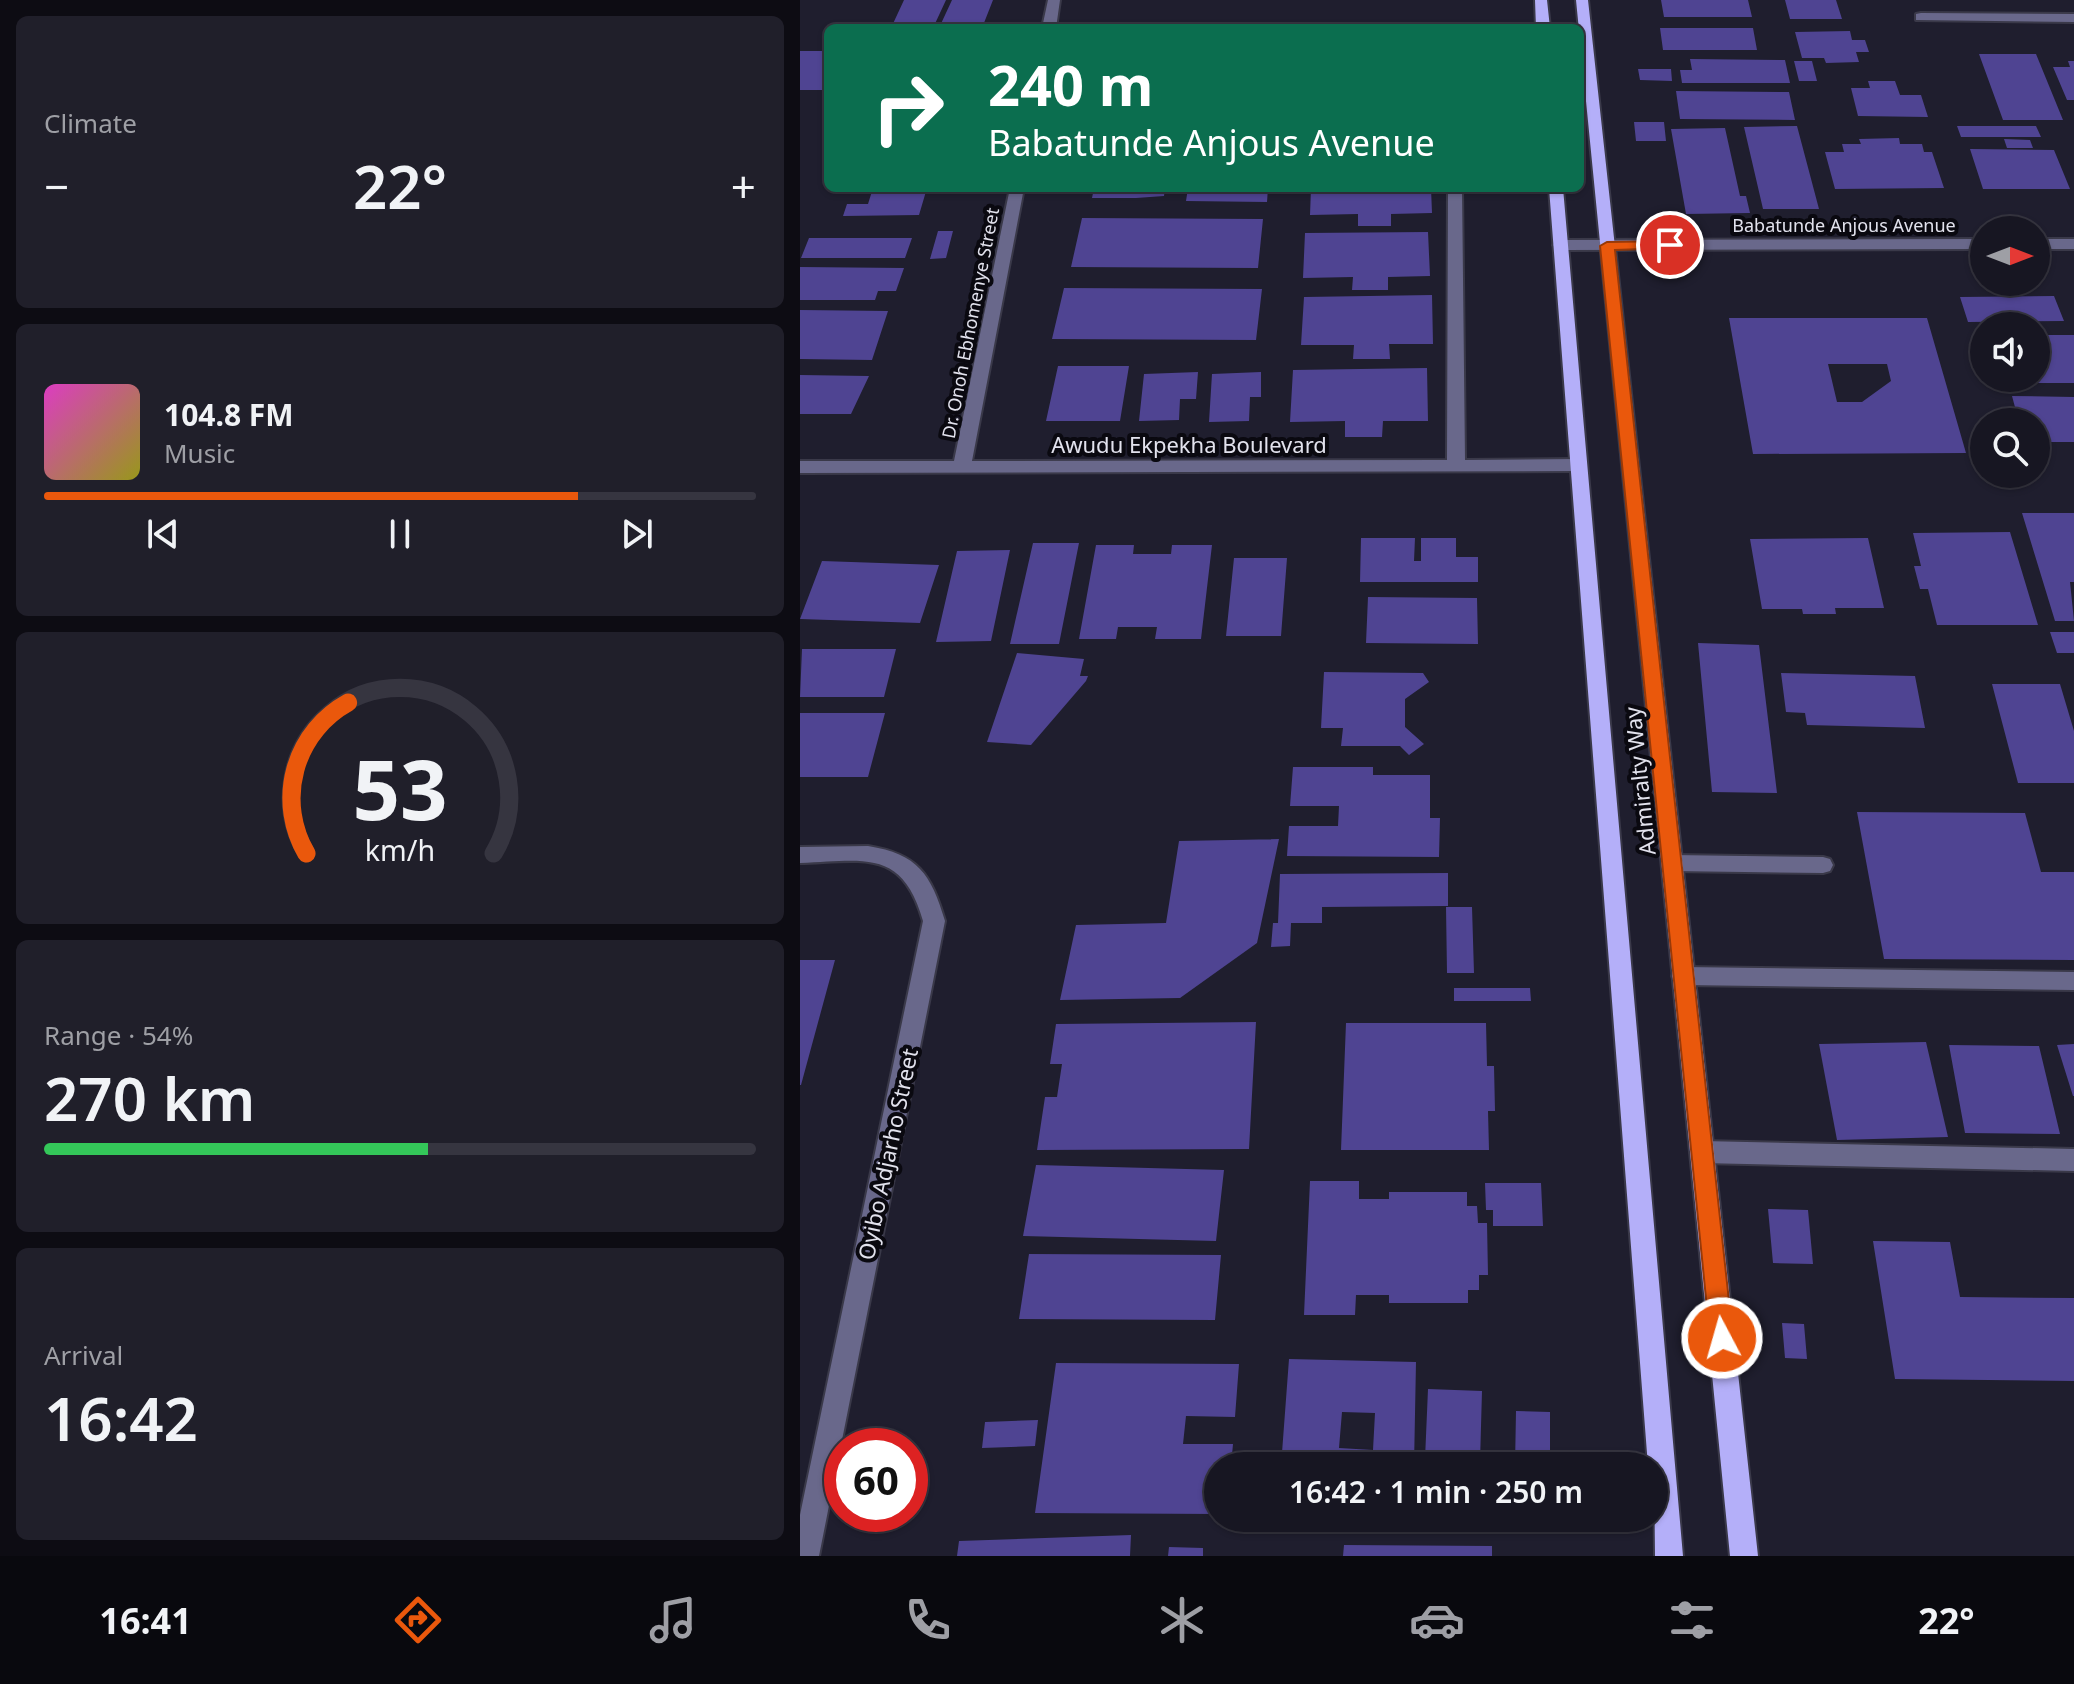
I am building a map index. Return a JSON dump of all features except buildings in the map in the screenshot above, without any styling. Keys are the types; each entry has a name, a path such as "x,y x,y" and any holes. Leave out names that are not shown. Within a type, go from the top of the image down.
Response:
{"main road":[{"path":"1541,0 1543,24"},
{"name":"Admiralty Way","path":"1582,0 1744,1556"},
{"name":"Admiralty Way","path":"1556,192 1669,1556"}],"street":[{"path":"1050,24 1054,0"},
{"path":"1921,17 2074,18"},
{"name":"Dr. Onoh Ebhomenye Street","path":"962,466 1016,192"},
{"path":"1455,192 1456,465"},
{"name":"Babatunde Anjous Avenue","path":"1561,245 1970,244"},
{"path":"2050,244 2074,244"},
{"name":"Awudu Ekpekha Boulevard","path":"800,467 1578,465"},
{"name":"Oyibo Adjarho Street","path":"800,855 871,854 899,860 920,877 934,921 805,1556"},
{"path":"1672,863 1823,865"},
{"path":"1683,976 2074,981"},
{"path":"1702,1152 2074,1160"}],"route":[{"path":"1670,245 1607,246 1722,1338"}]}
